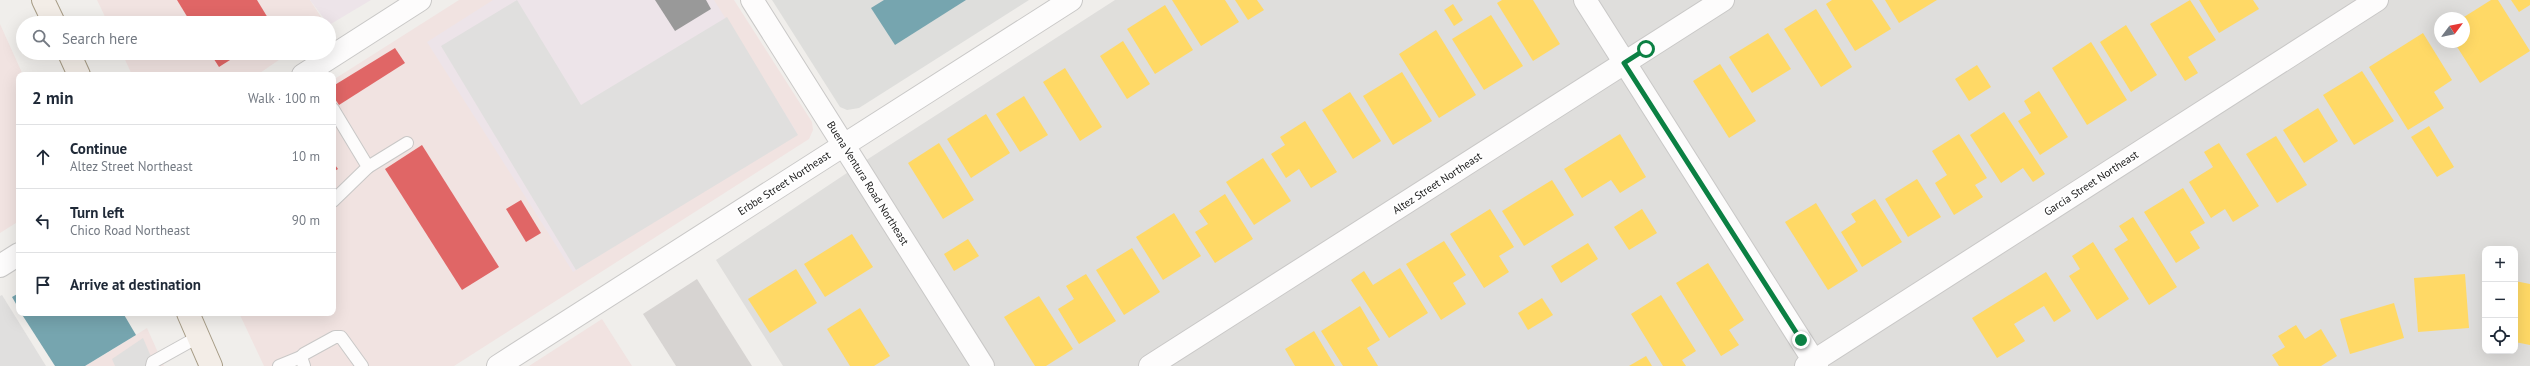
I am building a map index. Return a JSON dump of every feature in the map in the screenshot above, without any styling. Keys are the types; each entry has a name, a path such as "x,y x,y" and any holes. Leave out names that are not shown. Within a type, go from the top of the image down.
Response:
{"main road":[{"path":"44,0 51,16"},
{"path":"72,60 78,72"},
{"path":"189,316 211,366"}],"street":[{"path":"336,56 420,0"},
{"name":"Buena Ventura Road Northeast","path":"752,0 983,366"},
{"name":"Erbbe Street Northeast","path":"498,366 1070,0"},
{"path":"1585,0 1812,364"},
{"name":"Altez Street Northeast","path":"1150,366 1723,0"},
{"name":"Garcia Street Northeast","path":"1812,364 2377,0"},
{"path":"311,72 329,60"},
{"path":"0,266 16,256"}],"lane":[{"path":"336,114 368,167"},
{"path":"336,198 368,167 407,143"},
{"path":"152,366 153,362 198,337"},
{"path":"279,366 302,361 335,337 341,337 362,366"}],"shaded area":[{"path":"97,0 310,0 320,16 105,16"},
{"path":"310,0 371,0 336,21 336,16 322,16"},
{"path":"459,0 734,0 812,122 813,130 809,139 454,366 264,366 240,316 336,316 336,78"},
{"path":"493,0 714,0 796,131 573,272 427,42"},
{"path":"517,0 581,105 727,17 798,135 576,270 441,46"},
{"path":"772,0 1029,0 859,108 847,110 840,107"},
{"path":"1115,0 2530,0 2530,366 783,366 716,260 868,159"},
{"path":"0,24 22,72 16,72 16,223 0,233"},
{"path":"125,60 279,60 261,72 131,72"},
{"path":"2,295 46,366 0,366 0,296"},
{"path":"602,319 632,366 529,366"},
{"path":"147,328 164,366 85,366 107,353"},
{"path":"143,338 155,366 115,366 112,359"}],"building: Homes":[{"path":"1172,0 1225,0 1239,22 1201,46"},
{"path":"1235,0 1257,0 1264,10 1248,20"},
{"path":"1502,0 1533,0 1560,44 1533,61 1497,3"},
{"path":"1832,0 1872,0 1891,29 1855,51 1826,4"},
{"path":"1885,0 1937,0 1899,23"},
{"path":"2190,0 2216,40 2188,57 2198,73 2185,81 2150,24"},
{"path":"2199,0 2253,0 2259,9 2219,33"},
{"path":"2491,0 2498,0 2530,51 2480,83 2458,48 2470,48 2470,13"},
{"path":"2511,0 2530,0 2530,5 2519,12"},
{"path":"1453,4 1463,20 1454,26 1444,10"},
{"path":"1165,5 1193,50 1155,74 1127,29"},
{"path":"1816,9 1852,67 1821,87 1784,29"},
{"path":"1491,15 1523,66 1484,90 1452,39"},
{"path":"2126,25 2157,75 2131,92 2100,42"},
{"path":"1436,30 1476,95 1439,118 1399,54"},
{"path":"1768,33 1791,69 1752,93 1729,57"},
{"path":"2423,33 2452,80 2434,92 2444,108 2408,130 2369,67"},
{"path":"1123,41 1150,84 1127,99 1100,56"},
{"path":"2091,42 2127,100 2087,125 2052,68"},
{"path":"1720,64 1756,121 1729,138 1693,81"},
{"path":"1977,65 1991,87 1969,101 1955,79"},
{"path":"1065,68 1102,127 1080,141 1043,82"},
{"path":"2362,71 2394,121 2354,145 2323,95"},
{"path":"1402,72 1432,121 1393,145 1363,96"},
{"path":"2039,91 2068,137 2040,155 2018,121 2031,113 2024,101"},
{"path":"1350,92 1381,141 1353,159 1322,110"},
{"path":"1024,96 1048,135 1020,152 996,114"},
{"path":"2318,108 2338,141 2304,163 2283,130"},
{"path":"2004,112 2045,174 2033,182 2023,168 2001,183 1970,135"},
{"path":"986,114 1010,153 971,178 947,139"},
{"path":"1305,121 1337,172 1311,188 1299,169 1286,178 1271,154 1285,145 1280,137"},
{"path":"2429,126 2454,167 2437,177 2411,137"},
{"path":"1620,134 1646,177 1620,193 1611,180 1582,198 1564,169"},
{"path":"1959,134 1987,178 1975,185 1983,197 1954,215 1935,183 1947,175 1932,151"},
{"path":"2276,136 2307,185 2277,203 2246,154"},
{"path":"939,143 974,200 943,219 908,163"},
{"path":"2219,143 2259,206 2233,222 2225,209 2211,218 2189,182 2213,167 2204,152"},
{"path":"1263,158 1291,201 1254,225 1226,182"},
{"path":"1917,179 1941,217 1908,237 1885,199"},
{"path":"1552,180 1574,215 1524,246 1502,211"},
{"path":"2183,188 2205,223 2190,232 2200,248 2176,263 2144,212"},
{"path":"1225,194 1253,239 1215,263 1195,232 1208,224 1199,211"},
{"path":"1875,199 1902,242 1862,267 1841,232 1856,222 1851,214"},
{"path":"1816,203 1858,271 1828,290 1785,222"},
{"path":"1490,209 1514,247 1499,256 1509,272 1484,288 1450,234"},
{"path":"1642,209 1657,233 1629,250 1614,227"},
{"path":"1174,213 1201,256 1163,280 1136,237"},
{"path":"2133,217 2177,287 2149,305 2114,249 2128,240 2119,226"},
{"path":"852,234 873,267 825,297 804,264"},
{"path":"968,239 979,256 954,271 944,254"},
{"path":"1444,241 1466,275 1453,283 1466,304 1441,320 1406,264"},
{"path":"2093,242 2129,299 2097,320 2069,276 2080,269 2072,256"},
{"path":"1588,243 1598,259 1561,283 1551,266"},
{"path":"1132,248 1160,292 1124,315 1096,270"},
{"path":"1708,263 1744,320 1729,330 1739,345 1721,356 1676,283"},
{"path":"1400,268 1428,313 1389,338 1351,280 1364,271 1373,285"},
{"path":"796,269 817,303 770,333 748,299"},
{"path":"2046,272 2071,311 2054,322 2044,306 2014,324 2025,341 1997,358 1972,318"},
{"path":"1086,274 1116,321 1079,344 1058,309 1074,299 1066,286"},
{"path":"2465,274 2469,328 2418,332 2414,278"},
{"path":"2518,282 2530,284 2530,345 2518,343"},
{"path":"1661,295 1696,351 1682,360 1686,366 1663,366 1631,314"},
{"path":"1039,296 1073,349 1046,366 1035,366 1004,317"},
{"path":"1542,298 1553,315 1528,330 1518,313"},
{"path":"2394,303 2404,338 2350,354 2340,319"},
{"path":"1360,306 1380,340 1367,348 1378,366 1343,366 1321,331"},
{"path":"860,308 890,356 874,366 850,366 827,329"},
{"path":"2296,325 2305,339 2321,329 2337,356 2321,366 2279,366 2272,355 2285,347 2278,336"},
{"path":"1314,331 1335,366 1295,366 1285,349"},
{"path":"1646,356 1652,366 1629,366"}],"building: Shops":[{"path":"177,0 257,0 267,16 187,16"},
{"path":"395,48 405,63 339,105 336,100 336,84"},
{"path":"214,60 230,60 219,67"},
{"path":"422,145 499,267 462,290 385,169"},
{"path":"521,200 541,233 526,242 506,209"}],"building: Public":[{"path":"884,0 966,0 895,45 871,8"},
{"path":"16,295 16,304 12,297"},
{"path":"23,316 125,316 136,335 85,366 55,366"}],"building: Industry":[{"path":"655,0 706,0 711,9 675,31"}],"building: Other":[{"path":"697,279 752,366 676,366 643,314"}],"route":[{"path":"1646,49 1624,63 1801,340"}]}
